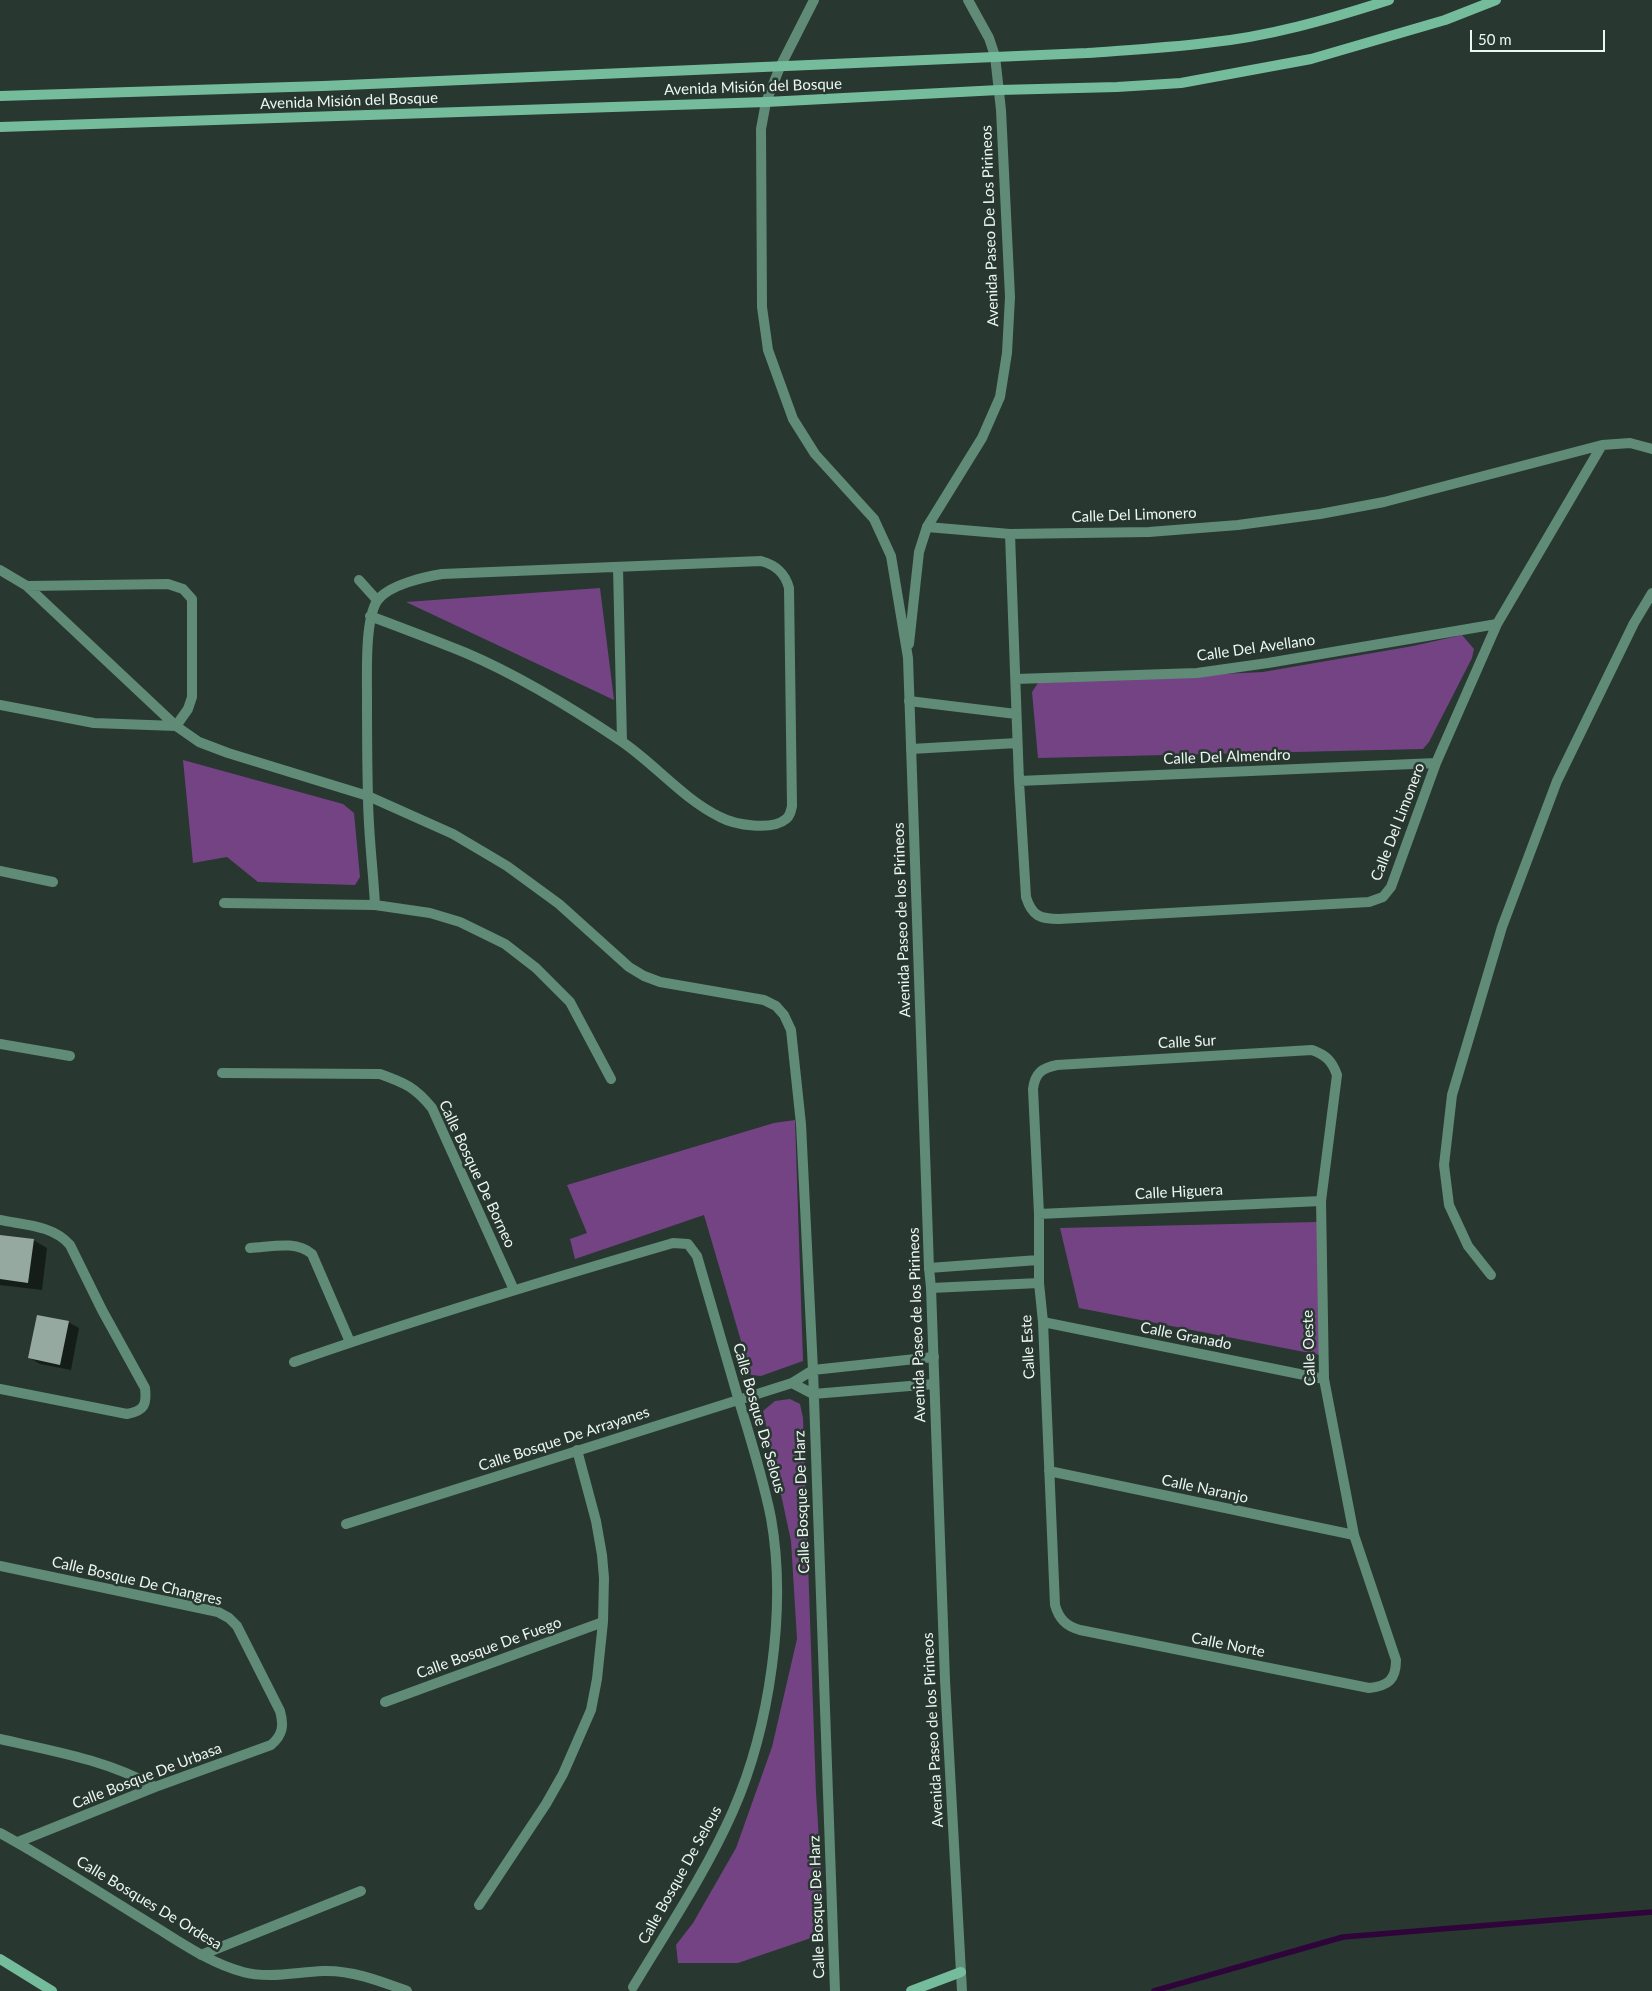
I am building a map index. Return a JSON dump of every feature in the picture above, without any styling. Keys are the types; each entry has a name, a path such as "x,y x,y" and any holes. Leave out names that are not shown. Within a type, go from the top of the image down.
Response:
{"main road":[{"name":"Avenida Misión del Bosque","path":"0,96 313,86 1087,53 1208,43 1279,30 1348,13 1389,0"},
{"name":"Avenida Misión del Bosque","path":"0,127 766,102 999,90 1117,87 1181,82 1249,72 1311,59 1445,20 1496,0"},
{"path":"0,1959 52,1991"},
{"path":"911,1991 961,1972"}],"street":[{"path":"814,0 780,67 766,102 760,129 762,307 768,350 793,418 811,447 874,519 891,556 908,658"},
{"name":"Avenida Paseo De Los Pirineos","path":"908,658 919,552 927,528 982,438 1000,397 1007,353 1010,296 999,90 995,56 989,38 968,0"},
{"name":"Calle Del Limonero","path":"927,528 1010,534 1149,532 1238,525 1320,514 1384,502 1602,445 1630,443 1652,449"},
{"name":"Calle Del Limonero","path":"1019,781 1026,897 1034,913 1044,919 1369,902 1383,897 1390,887 1436,763 1498,624 1602,445"},
{"path":"1010,534 1019,781"},
{"path":"370,616 467,653 528,683 622,742 701,805 721,818 744,824 766,826 782,822 788,818 792,806 789,588 784,575 778,568 761,561 442,574 423,577 405,584 391,590 377,600 370,616 367,670 368,796 375,905"},
{"path":"618,567 622,742"},
{"path":"2,574 27,586 176,726 199,742 228,754 368,796"},
{"path":"359,580 377,600"},
{"path":"27,586 168,584 178,586 188,592 192,600 192,697 188,709 176,726"},
{"path":"1491,1275 1468,1246 1449,1205 1444,1165 1452,1095 1502,927 1557,781 1634,623 1652,592"},
{"name":"Calle Del Avellano","path":"1016,679 1197,672 1268,663 1498,624"},
{"name":"Avenida Paseo de los Pirineos","path":"908,658 945,1680 962,1991"},
{"path":"910,701 1016,714"},
{"path":"0,705 94,723 176,726"},
{"path":"911,749 1018,743"},
{"name":"Calle Del Almendro","path":"1019,781 1436,763"},
{"name":"Calle Bosque De Harz","path":"368,796 453,834 507,866 559,904 629,966 644,976 660,982 764,1000 776,1006 784,1015 791,1030 801,1124 813,1370 812,1394 836,1991"},
{"path":"0,871 52,882"},
{"path":"224,903 375,905 430,913 460,922 505,944 536,968 570,1002 611,1079"},
{"path":"0,1044 70,1056"},
{"name":"Calle Sur","path":"1040,1072 1046,1067 1058,1065 1312,1050 1323,1054 1332,1064"},
{"name":"Calle Oeste","path":"1332,1064 1337,1075 1321,1201 1324,1379 1354,1535 1396,1660 1394,1676 1389,1681"},
{"name":"Calle Este","path":"1040,1072 1034,1080 1033,1089 1039,1214 1038,1260 1043,1322 1055,1606 1062,1620"},
{"name":"Calle Bosque De Borneo","path":"222,1073 380,1074 403,1083 420,1093 432,1108 514,1290"},
{"name":"Calle Higuera","path":"1039,1214 1321,1201"},
{"path":"0,1220 52,1230 64,1238 70,1245 102,1310 145,1388 146,1400 143,1407 136,1412 127,1414 0,1389"},
{"name":"Calle Bosque De Selous","path":"294,1362 350,1342 514,1290 673,1243 688,1244 698,1256 764,1486 771,1518 776,1560 777,1606 771,1672 763,1717 744,1779 726,1826 633,1987"},
{"path":"250,1248 294,1245 302,1247 312,1254 350,1342"},
{"path":"929,1268 1038,1260"},
{"path":"931,1288 1039,1283"},
{"name":"Calle Granado","path":"1043,1322 1324,1379"},
{"name":"Calle Bosque De Arrayanes","path":"346,1524 792,1383 813,1370 934,1356"},
{"path":"792,1383 812,1394 934,1384"},
{"path":"479,1905 546,1804 563,1774 590,1710 597,1679 603,1622 604,1578 602,1555 596,1521 577,1450"},
{"name":"Calle Naranjo","path":"1049,1471 1354,1535"},
{"name":"Calle Bosque De Changres","path":"0,1566 218,1612 229,1618 240,1631 280,1710 284,1722 282,1732"},
{"name":"Calle Norte","path":"1062,1620 1070,1627 1080,1630 1368,1688 1381,1687 1389,1681"},
{"name":"Calle Bosque De Fuego","path":"385,1702 603,1622"},
{"name":"Calle Bosque De Urbasa","path":"18,1842 156,1787 271,1745 282,1732"},
{"path":"0,1739 102,1764 135,1776 156,1787"},
{"name":"Calle Bosques De Ordesa","path":"0,1832 201,1955 242,1972 260,1976 324,1971 342,1972 362,1975 407,1991"},
{"path":"201,1955 361,1891"}],"shaded area":[{"path":"600,588 614,700 406,602"},
{"path":"1462,635 1474,649 1472,658 1429,742 1423,749 1038,758 1032,692 1038,683 1263,672 1413,646"},
{"path":"183,760 343,804 354,813 360,877 355,885 258,882 227,857 193,863"},
{"path":"795,1120 803,1361 761,1376 751,1375 704,1215 575,1259 570,1239 587,1233 567,1185 774,1123"},
{"path":"1317,1222 1325,1356 1079,1308 1060,1228"},
{"path":"790,1399 800,1404 803,1418 816,1792 824,1922 811,1938 738,1963 678,1963 676,1945 693,1923 736,1848 772,1747 797,1639 791,1541 763,1411 775,1401"}],"building":[{"path":"0,1235 34,1239 28,1283 0,1279"},
{"path":"37,1315 69,1321 60,1365 28,1358"}],"waterway":[{"path":"1154,1991 1343,1937 1652,1912"}]}
